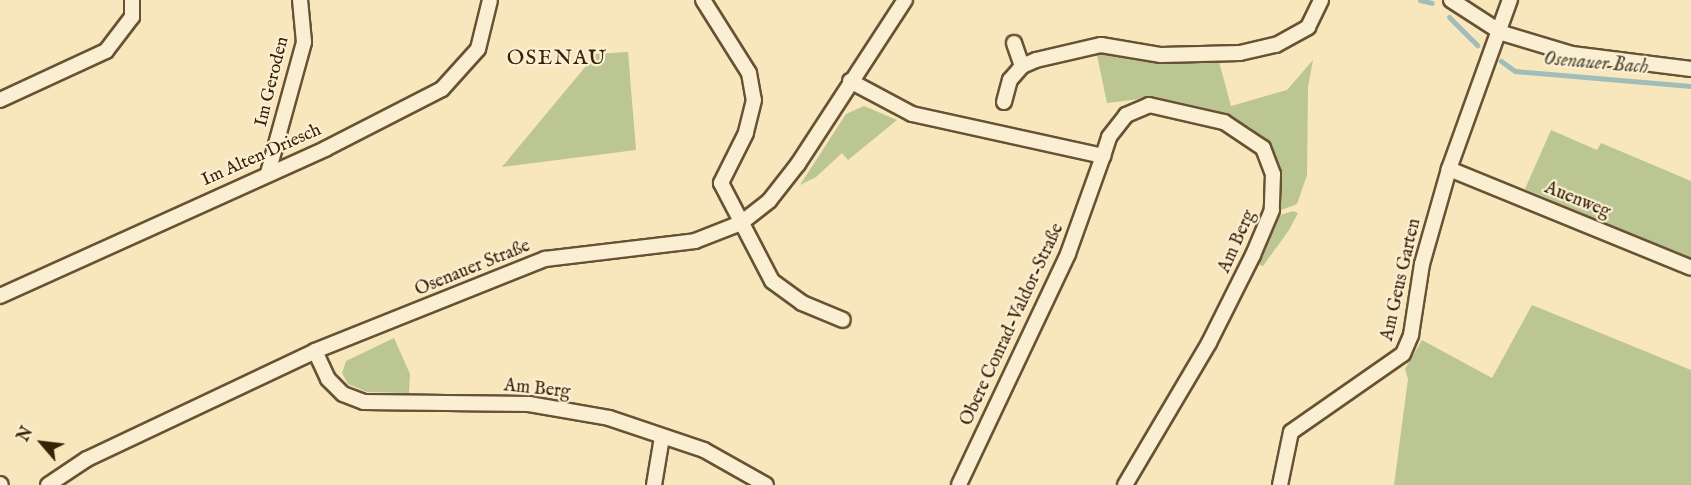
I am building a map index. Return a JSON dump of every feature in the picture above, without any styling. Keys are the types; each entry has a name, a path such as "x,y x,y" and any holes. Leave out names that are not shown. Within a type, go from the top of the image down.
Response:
{"street":[{"path":"0,100 106,51 132,17 132,0"},
{"name":"Im Geroden","path":"268,173 304,42 300,0"},
{"name":"Im Alten Driesch","path":"0,296 268,173 442,89 478,49 490,0"},
{"path":"702,0 749,73 754,100 746,133 721,183 772,281 802,303 843,320"},
{"name":"Osenauer Straße","path":"48,485 87,459 315,351 545,259 695,241 741,223 769,201 798,164 850,81 905,0"},
{"path":"1004,102 1010,80 1022,66 1101,45 1161,55 1240,53 1276,45 1308,27 1321,0"},
{"path":"1451,0 1502,33 1572,54 1691,69"},
{"path":"1502,33 1510,0"},
{"name":"Am Geus Garten","path":"1280,485 1290,432 1403,354 1411,335 1422,264 1449,169 1502,33"},
{"path":"1014,44 1022,66"},
{"path":"850,81 912,114 1103,156"},
{"name":"Am Berg","path":"1103,156 1109,137 1126,115 1149,105 1224,122 1263,148 1273,174 1272,210 1253,255 1209,344 1125,485"},
{"name":"Obere Conrad-Valdor-Straße","path":"959,485 1068,254 1103,156"},
{"name":"Auenweg","path":"1449,169 1691,268"},
{"name":"Am Berg","path":"315,351 328,379 343,394 364,402 529,404 609,418 704,450 765,485"},
{"path":"654,485 662,437"}],"green space":[{"path":"628,52 636,150 502,167 596,54"},
{"path":"1115,54 1155,61 1218,58 1231,106 1287,90 1313,60 1308,87 1307,175 1297,204 1276,212 1269,145 1251,128 1224,113 1155,97 1107,103 1097,55"},
{"path":"864,106 897,120 848,160 842,153 816,177 800,185 846,114"},
{"path":"1551,130 1597,150 1601,143 1691,181 1691,259 1525,189"},
{"path":"1293,211 1298,213 1289,230 1263,266 1258,264 1275,217"},
{"path":"1532,305 1691,370 1691,485 1394,485 1408,379 1405,369 1422,340 1492,378"},
{"path":"394,338 410,374 409,393 367,392 348,384 342,373 346,361"}],"waterway":[{"name":"Osenauer Bach","path":"1420,0 1432,3"},
{"name":"Osenauer Bach","path":"1449,17 1477,45"},
{"name":"Osenauer Bach","path":"1501,61 1515,71 1691,86"}],"district":[{"name":"OSENAU","path":"557,59"}]}
